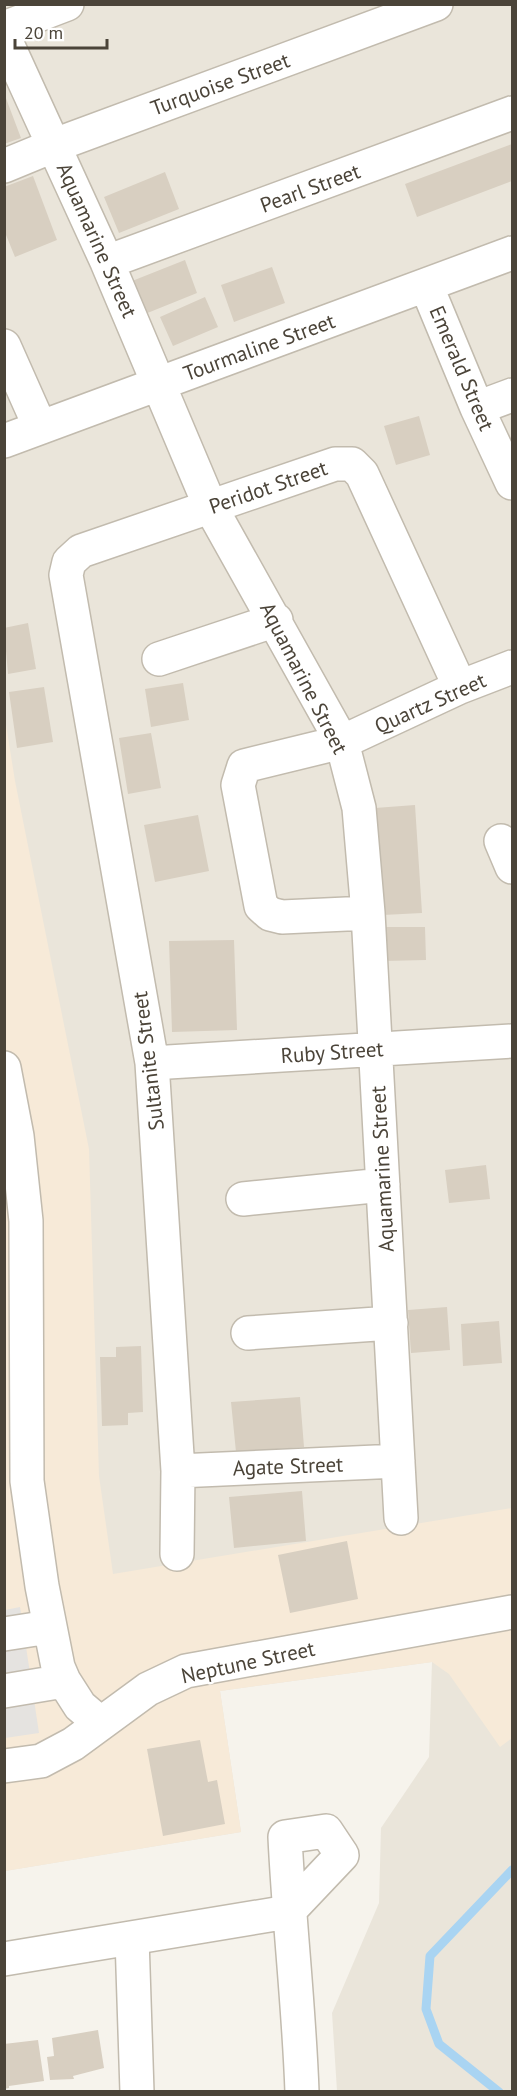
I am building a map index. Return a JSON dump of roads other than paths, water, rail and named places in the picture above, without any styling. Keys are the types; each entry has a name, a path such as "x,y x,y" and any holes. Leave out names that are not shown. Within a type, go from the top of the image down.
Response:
{"street":[{"path":"4,28 67,4"},
{"name":"Turquoise Street","path":"4,166 436,4"},
{"name":"Aquamarine Street","path":"4,37 107,262 210,506 276,620 342,742 359,808 368,913 401,1518"},
{"name":"Pearl Street","path":"107,262 513,113"},
{"name":"Tourmaline Street","path":"4,441 513,253"},
{"name":"Emerald Street","path":"426,285 477,408 513,483"},
{"path":"4,346 40,427"},
{"path":"477,408 513,395"},
{"name":"Peridot Street","path":"66,575 69,562 81,551 335,464 352,464 362,474 460,687"},
{"name":"Sultanite Street","path":"66,575 152,1063 178,1471 177,1554"},
{"path":"159,659 276,620"},
{"name":"Quartz Street","path":"368,913 282,917 270,914 261,906 238,785 244,766 342,742 460,687 513,667"},
{"name":"Ruby Street","path":"152,1063 513,1041"},
{"path":"4,1068 17,1136 26,1221 27,1481 49,1627 64,1681 80,1706 100,1723"},
{"path":"243,1199 383,1185"},
{"path":"249,1333 391,1323"},
{"name":"Agate Street","path":"178,1471 398,1461"},
{"name":"Neptune Street","path":"4,1766 41,1761 74,1744 148,1689 186,1671 513,1612"},
{"path":"4,1634 49,1627"},
{"path":"4,1691 64,1681"},
{"path":"4,1959 288,1912 298,1996 302,2091"},
{"path":"132,1938 137,2091"}],"waterway":[{"path":"499,2092 439,2044 426,2009 430,1956 512,1870"}]}
